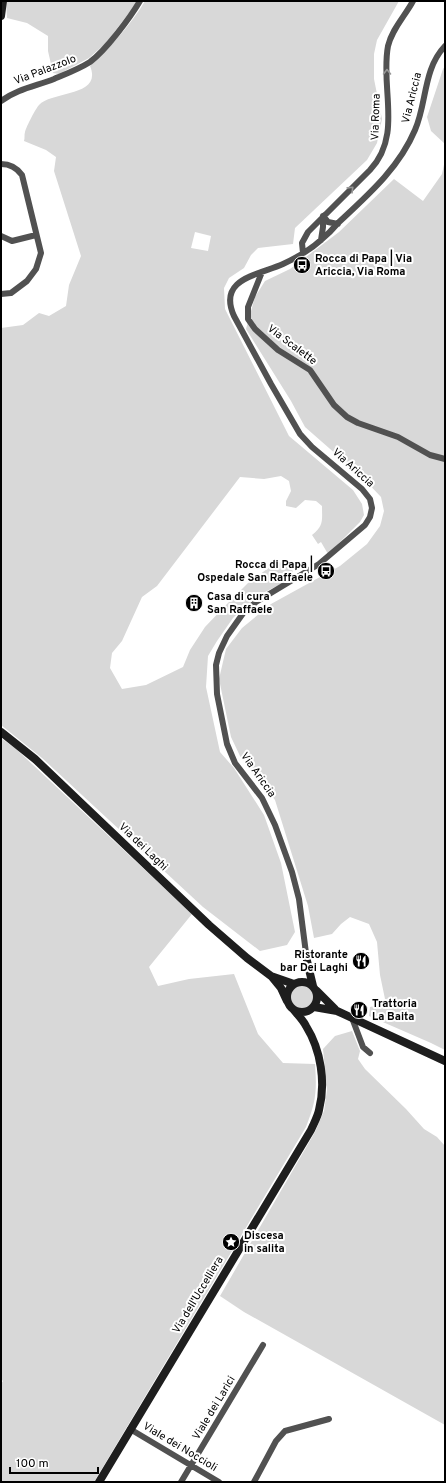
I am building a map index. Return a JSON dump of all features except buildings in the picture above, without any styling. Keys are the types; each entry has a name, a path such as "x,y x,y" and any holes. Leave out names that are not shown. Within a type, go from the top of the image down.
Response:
{"main road":[{"path":"1,16 3,1"},
{"name":"Via dei Laghi","path":"1,732 35,759 228,942 271,976 281,988 288,1001"},
{"path":"296,983 307,961"},
{"name":"Via Ariccia","path":"307,961 315,989"},
{"name":"Via dei Laghi","path":"271,976 296,983"},
{"path":"337,1011 315,989 305,982 296,983 291,986 288,993 288,1001 293,1009 302,1012 312,1008 337,1011 445,1061"},
{"path":"307,1027 312,1008 317,1000 315,989"},
{"name":"Via dell'Uccelliera","path":"99,1482 311,1130 319,1110 322,1090 321,1064 318,1052 307,1027 293,1009"}],"street":[{"name":"Via Palazzolo","path":"1,101 17,91 53,79 90,62 122,27 140,1"},
{"name":"Via Roma","path":"303,253 302,246 305,236 323,216 370,170 382,155 386,144 388,126 387,64 389,44 394,30 414,1"},
{"name":"Via Ariccia","path":"307,961 299,900 290,866 276,825 262,798 235,763 227,744 217,694 216,665 222,645 232,627 242,614 256,602 304,575 334,552 365,525 370,517 372,508 370,499 362,489 312,447 298,431 233,314 230,300 235,286 245,278 283,264 303,253 321,240 377,186 397,162 407,146 420,118 430,72 438,55 445,46"},
{"path":"1,164 15,168 22,175 40,253 36,269 27,281 18,289 1,294"},
{"path":"323,216 328,222 338,224"},
{"path":"321,240 323,216"},
{"path":"1,236 12,241 36,235"},
{"name":"Via Scalette","path":"262,272 248,307 248,319 255,329 276,348 310,370 334,405 349,418 358,423 398,437 430,456 445,458"},
{"path":"352,1018 363,1047 370,1053"},
{"name":"Viale dei Larici","path":"181,1482 263,1345"},
{"path":"254,1482 276,1441 285,1431 328,1419"},
{"name":"Viale dei Noccioli","path":"130,1429 219,1482"}],"shaded area":[{"path":"6,1 138,1 106,43 89,58 59,74 53,73 48,51 48,36 27,23 7,18"},
{"path":"145,1 399,1 377,40 374,54 374,79 382,119 377,143 367,160 295,228 293,244 258,248 251,255 244,268 229,278 224,288 225,309 289,436 353,490 362,504 364,515 360,522 328,554 321,542 318,544 312,535 319,528 322,522 322,506 316,501 305,500 296,508 286,506 286,501 291,491 289,481 281,476 264,479 240,477 157,586 142,597 122,641 112,653 110,668 122,689 146,685 183,667 190,650 205,627 248,583 274,564 286,561 291,564 293,573 291,579 259,595 243,608 233,618 208,656 206,687 220,752 234,768 264,815 281,863 295,932 287,945 260,951 203,907 42,758 1,725 1,328 23,325 39,313 49,316 66,306 69,285 81,256 54,171 56,157 46,150 24,141 25,133 31,118 39,105 54,97 74,92 83,88 89,83 92,76 90,66 120,35","holes":["195,232 211,236 208,251 191,248"]},
{"path":"445,66 445,144 431,131 427,117"},
{"path":"445,160 445,1050 369,1016 370,1007 383,1004 385,999 380,975 377,942 369,924 350,917 332,934 314,938 308,906 275,800 240,756 231,737 219,679 226,649 242,628 271,604 340,566 367,544 380,526 384,511 381,497 362,477 305,427 291,401 246,329 255,297 265,281 290,269 339,232 394,179 423,201 442,174"},
{"path":"1,738 16,749 192,914 149,967 158,986 189,979 234,974 258,1034 283,1063 315,1064 315,1096 306,1127 94,1482 1,1482 1,1384 3,1381 1,1379"},
{"path":"302,985 311,988 314,997 311,1006 302,1009 293,1006 290,997 293,988"},
{"path":"352,1031 360,1051 358,1059 365,1069 424,1129 437,1137 445,1146 445,1425 244,1312 220,1296 315,1132 324,1111 327,1090 323,1049 335,1036"}],"place":[{"name":"Rocca di Papa | Via Ariccia, Via Roma","path":"302,265"},
{"name":"Rocca di Papa | Ospedale San Raffaele","path":"326,571"},
{"name":"Casa di cura San Raffaele","path":"194,603"},
{"name":"Ristorante bar Dei Laghi","path":"361,961"},
{"name":"Trattoria La Baita","path":"359,1010"},
{"name":"Discesa in salita","path":"231,1242"}]}
